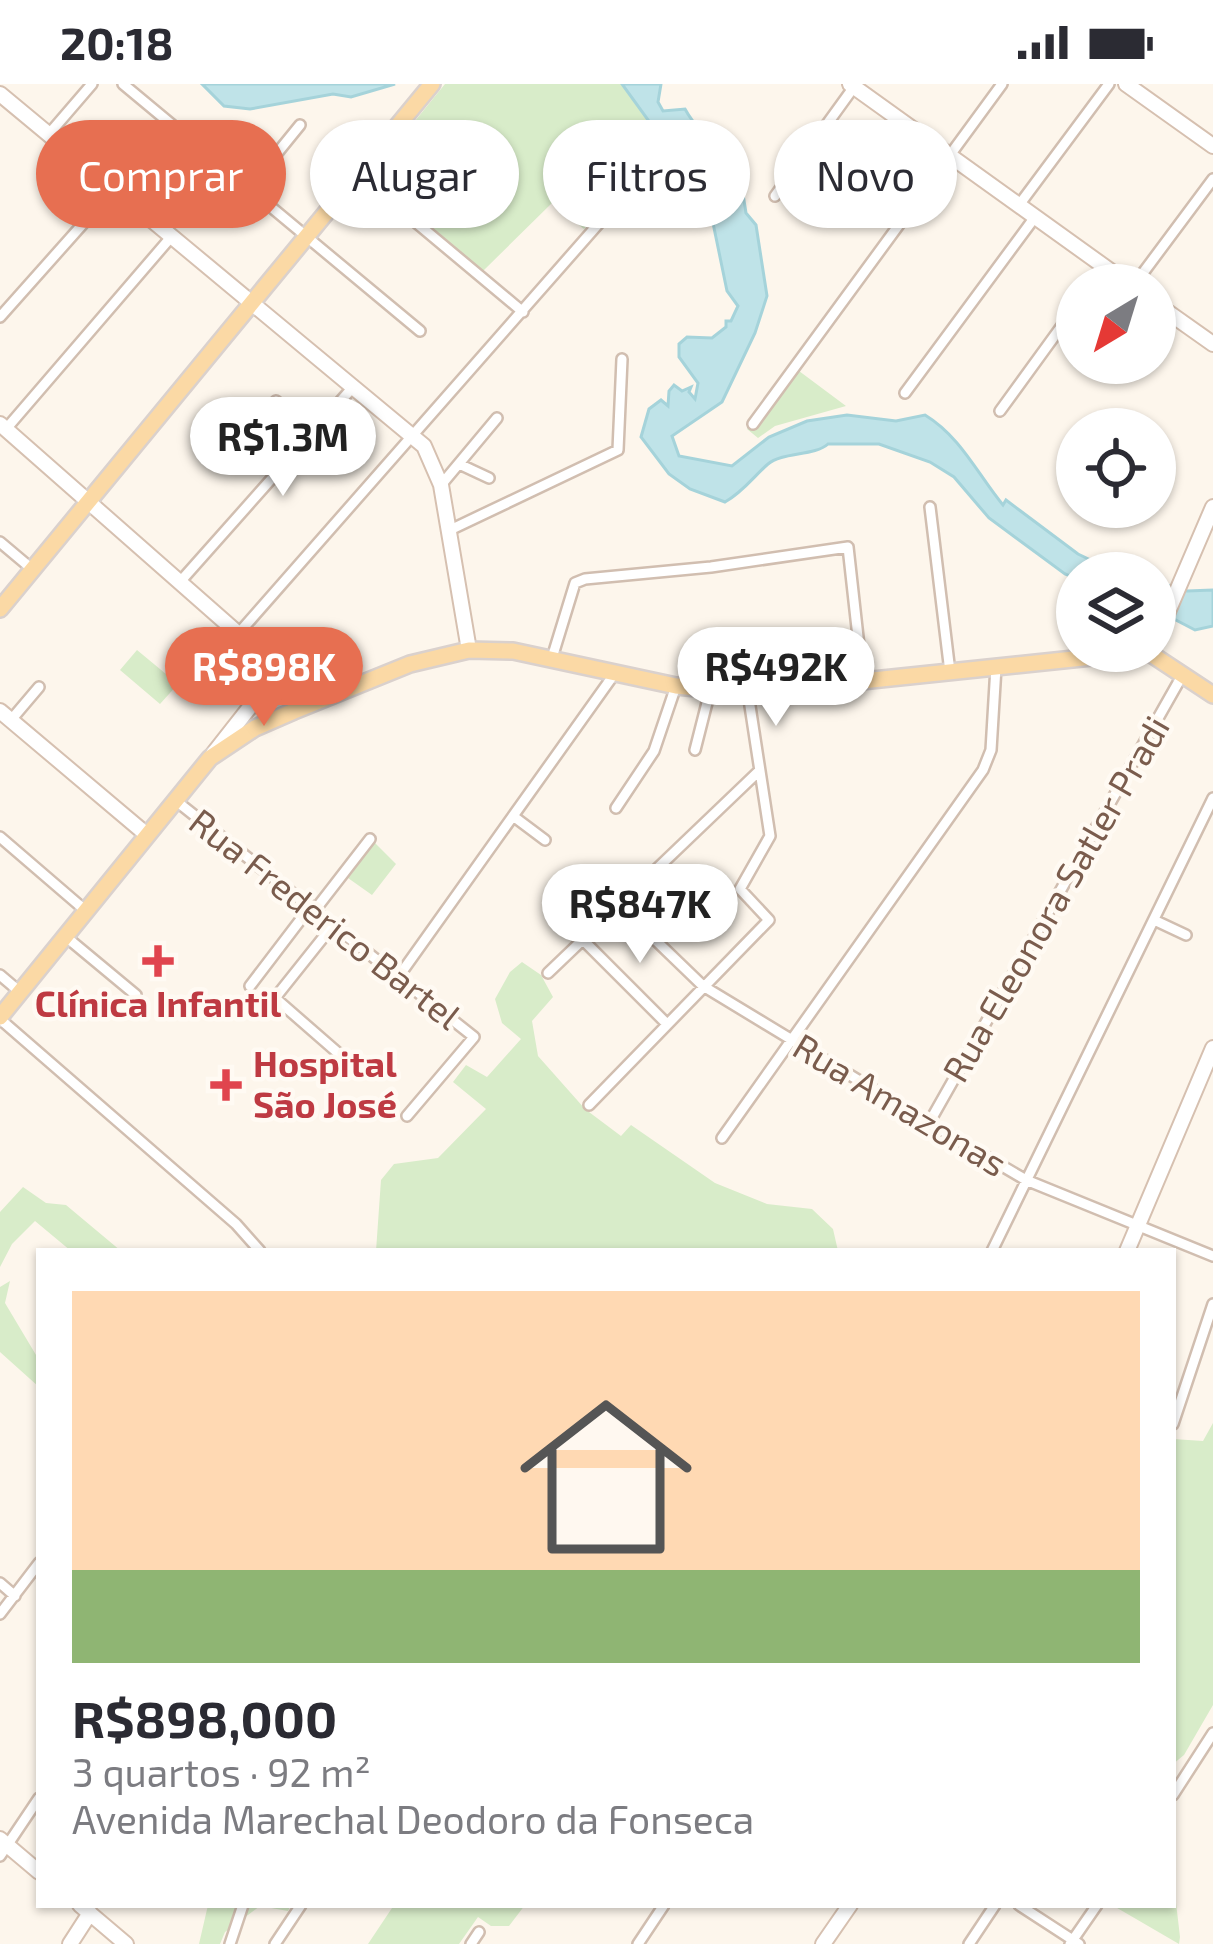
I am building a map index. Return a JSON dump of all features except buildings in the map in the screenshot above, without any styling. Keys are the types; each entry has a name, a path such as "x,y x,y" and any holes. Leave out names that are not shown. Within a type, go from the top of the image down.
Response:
{"main road":[{"path":"402,120 427,90"},
{"path":"0,609 313,228"},
{"path":"0,1018 210,758 255,728 410,664 469,650 552,658 676,686 748,693 1056,659"},
{"path":"1176,668 1213,695"}],"street":[{"path":"61,120 92,84"},
{"path":"123,84 166,120"},
{"path":"957,146 1002,84"},
{"path":"1019,205 1109,84"},
{"path":"1126,84 1213,146"},
{"path":"829,120 854,85 901,120"},
{"path":"0,94 36,123"},
{"path":"286,142 300,125"},
{"path":"957,161 1102,264"},
{"path":"1148,264 1213,178"},
{"path":"904,393 1035,217"},
{"path":"286,220 420,332"},
{"path":"0,317 80,228"},
{"path":"162,228 415,436 441,484 469,650"},
{"path":"423,228 523,312"},
{"path":"238,634 595,228"},
{"path":"753,424 897,228"},
{"path":"172,236 3,426 316,702"},
{"path":"1176,318 1213,344"},
{"path":"1000,411 1056,334"},
{"path":"450,530 618,450 622,359"},
{"path":"179,583 354,386"},
{"path":"276,401 312,433"},
{"path":"441,484 496,418"},
{"path":"459,464 490,478"},
{"path":"930,507 950,672"},
{"path":"1176,590 1213,507"},
{"path":"0,542 32,569"},
{"path":"552,658 575,583 585,579 848,547 863,682"},
{"path":"722,1138 988,761 996,710 996,667"},
{"path":"210,758 279,670"},
{"path":"399,976 615,673"},
{"name":"Rua Eleonora Satler Pradi","path":"928,1123 1184,674"},
{"path":"616,808 655,751 676,686"},
{"path":"39,687 6,715 147,836"},
{"path":"695,750 710,691"},
{"path":"589,1105 769,920 740,889 770,836 748,693"},
{"path":"548,973 759,771"},
{"path":"993,1248 1213,798"},
{"name":"Rua Frederico Bartel","path":"175,800 474,1037 407,1116"},
{"path":"513,816 545,840"},
{"path":"0,837 86,911"},
{"path":"250,986 370,839"},
{"name":"Rua Amazonas","path":"618,904 703,986 928,1123 1026,1180 1213,1256"},
{"path":"1154,920 1186,935"},
{"path":"334,924 275,998 345,1059"},
{"path":"65,937 136,994"},
{"path":"582,940 667,1024"},
{"path":"0,975 20,992"},
{"path":"0,1018 236,1224 257,1248"},
{"path":"1128,1248 1213,1048"},
{"path":"1176,1415 1213,1304"},
{"path":"0,1614 36,1567"},
{"path":"0,1583 15,1596"},
{"path":"1176,1790 1213,1732"},
{"path":"36,1802 2,1847 36,1870"},
{"path":"70,1944 88,1908 126,1944"},
{"path":"230,1944 242,1908"},
{"path":"275,1944 300,1908"},
{"path":"638,1944 662,1908"},
{"path":"823,1944 848,1908"},
{"path":"969,1944 993,1908"},
{"path":"1023,1908 1074,1943 1095,1908"},
{"path":"471,1944 479,1932"}],"green space":[{"path":"445,84 622,84 647,120 543,120 543,212 483,271 433,228 519,228 519,120 416,120"},
{"path":"795,368 846,406 775,426 758,438 747,429"},
{"path":"137,650 178,684 160,704 120,670"},
{"path":"375,843 396,864 372,895 348,878"},
{"path":"522,962 541,975 553,997 532,1021 538,1056 585,1109 621,1136 631,1125 715,1183 767,1204 812,1209 833,1229 837,1248 376,1248 381,1180 394,1164 438,1158 486,1109 453,1082 466,1065 487,1077 521,1039 502,1023 495,999 510,972"},
{"path":"23,1187 46,1203 66,1205 117,1248 67,1248 35,1221 12,1244 0,1267 0,1212"},
{"path":"10,1281 5,1303 36,1355 36,1384 0,1352 0,1287"},
{"path":"1213,1423 1213,1705 1176,1762 1176,1439 1203,1441"},
{"path":"1176,1903 1179,1944 1117,1908 1176,1908"},
{"path":"207,1908 257,1908 225,1932 220,1944 199,1944"},
{"path":"392,1908 523,1908 509,1926 491,1926 478,1917 459,1944 368,1944"}],"water":[{"path":"202,84 395,84 351,97 333,94 250,109 224,106"},
{"path":"622,84 661,84 658,102 663,111 685,109 692,120 648,120"},
{"path":"750,218 756,225 767,296 722,402 672,436 679,456 732,466 769,437 807,421 847,415 896,421 925,415 959,445 1003,505 1006,500 1075,552 1056,552 1056,567 989,518 954,477 930,462 879,444 828,444 774,460 725,502 690,489 669,474 641,437 649,409 661,400 668,406 674,385 682,391 691,387 695,399 698,383 679,357 679,344 687,337 712,338 726,327 738,306 727,291 714,228 750,228"},
{"path":"1176,588 1213,590 1213,626 1195,630 1176,620"}],"place":[{"name":"Clínica Infantil","path":"158,961"},
{"name":"Hospital São José","path":"226,1085"}]}
